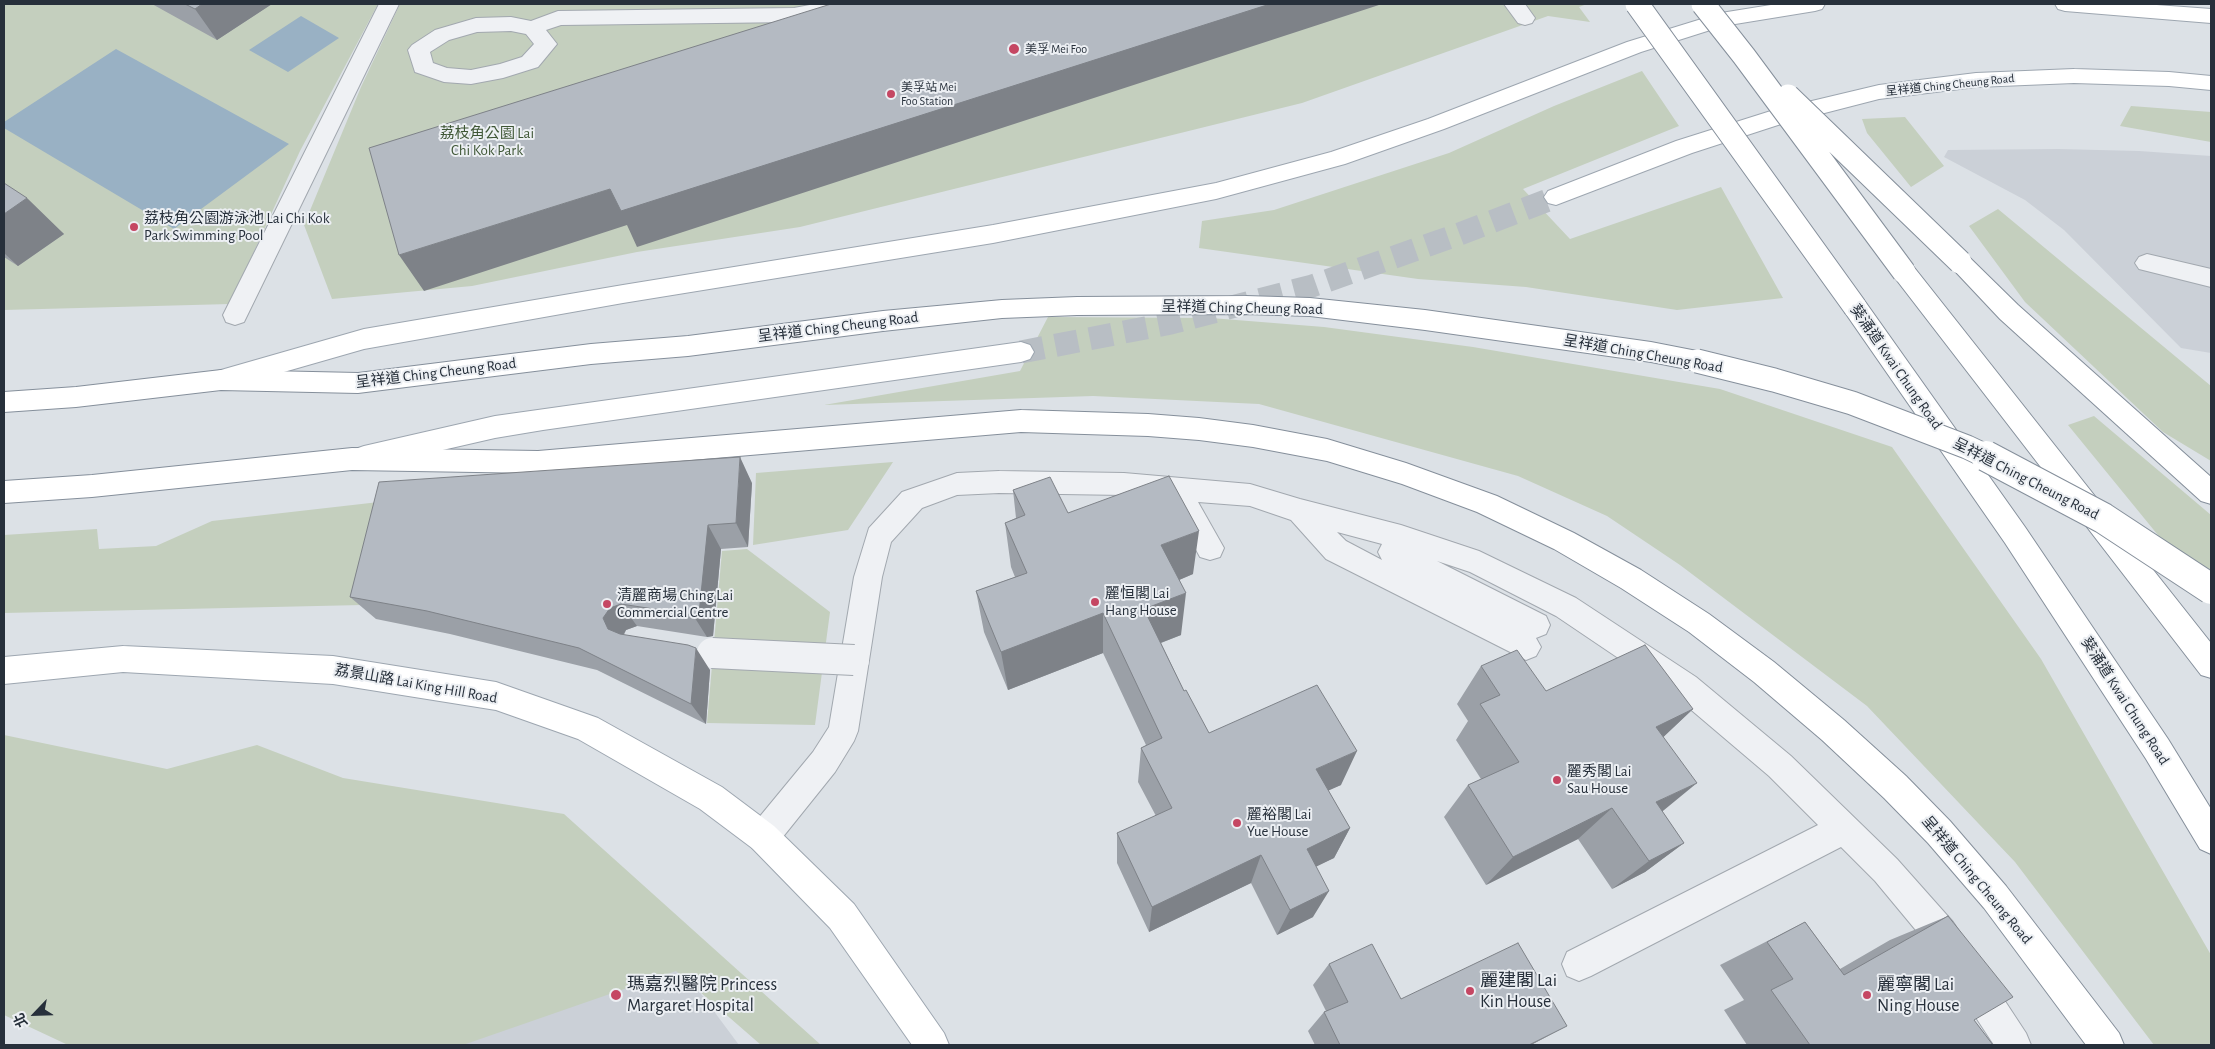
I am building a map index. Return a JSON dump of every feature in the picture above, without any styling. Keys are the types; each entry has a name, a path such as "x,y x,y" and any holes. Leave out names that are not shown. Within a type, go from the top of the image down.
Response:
{"main road":[{"name":"葵涌道 Kwai Chung Road","path":"1637,4 1855,307 2020,544 2157,750 2211,838"},
{"path":"1703,4 1744,56 1921,295 2211,664"},
{"name":"呈祥道 Ching Cheung Road","path":"221,380 364,339 623,294 993,234 1216,191 1337,158 1436,124 1651,42 1721,20 1815,4"},
{"path":"2066,4 2211,16"},
{"path":"1744,56 1822,126 2009,312 2211,492"},
{"name":"呈祥道 Ching Cheung Road","path":"1556,197 1684,146 1774,118 1879,92 1924,85 2028,77 2124,77 2211,83"},
{"name":"呈祥道 Ching Cheung Road","path":"4,402 76,397 221,380 358,383 591,354 688,346 883,320 1002,309 1077,306 1246,305 1310,307 1453,324 1651,352 1774,380 1852,403 1966,447 2058,493 2103,518 2211,589"},
{"name":"呈祥道 Ching Cheung Road","path":"4,492 92,486 352,459 495,427 543,419 1021,352"},
{"name":"呈祥道 Ching Cheung Road","path":"352,459 538,462 1021,421 1148,424 1253,436 1326,450 1406,474 1487,504 1564,541 1631,579 1699,623 1764,672 1895,787 1939,832 2029,940 2107,1045"},
{"name":"荔景山路 Lai King Hill Road","path":"4,671 123,659 334,670 496,696 587,728 711,798 764,837 842,916 932,1045"}],"street":[{"path":"235,315 389,4"},
{"path":"534,28 546,44 530,62 503,71 471,77 444,75 423,67 420,50 442,35 476,25 511,24 534,28 558,18 794,15 844,4"},
{"path":"2147,263 2211,278"},
{"path":"764,837 824,762 842,731 868,577 879,536 912,500 957,484 1124,484 1180,495 1250,495 1300,511 1391,554 1531,636"},
{"path":"1180,495 1210,548"},
{"path":"1300,511 1336,550 1391,554 1436,548 1479,563 1566,607 1686,687 1780,766 1886,870 1941,934 2014,1045"},
{"path":"700,651 854,660"},
{"path":"1579,964 1844,829"}],"shaded area":[{"path":"2058,149 2139,151 2211,156 2211,353 2181,348 2064,230 2025,200 1944,157 1948,150"},
{"name":"瑪嘉烈醫院 Princess Margaret Hospital","path":"664,944 739,1045 399,1045"}],"green space":[{"name":"荔枝角公園游泳池 Lai Chi Kok Park Swimming Pool","path":"4,4 378,4 300,151 230,304 4,310"},
{"name":"荔枝角公園 Lai Chi Kok Park","path":"400,4 1587,4 1579,7 1590,22 1548,16 1302,103 800,227 637,252 472,286 332,299 304,225 361,87"},
{"path":"1642,71 1679,126 1523,189 1570,239 1721,187 1783,298 1677,310 1526,287 1418,279 1199,248 1202,221 1274,210 1449,153 1554,106"},
{"path":"2131,106 2211,112 2211,142 2120,126"},
{"path":"1905,117 1944,166 1911,187 1867,133 1862,119"},
{"path":"1998,209 2211,386 2211,461 2163,432 2025,302 1969,226"},
{"path":"1048,317 1211,318 1324,327 1473,347 1720,389 1892,447 2041,659 2211,955 2211,1045 2154,1045 2015,862 1867,706 1680,565 1607,516 1518,476 1259,404 1093,396 824,405 1020,371"},
{"path":"2094,416 2211,515 2211,600 2068,425"},
{"path":"893,462 848,530 753,545 756,473"},
{"path":"379,502 362,605 4,613 4,535 97,529 99,549 156,546 212,521"},
{"path":"747,549 830,612 815,725 707,723 722,551"},
{"path":"4,735 167,769 257,745 343,778 564,814 821,1045 761,1045 676,971 463,1045 68,1045 4,1015"}],"water":[{"path":"301,16 339,38 288,72 249,50"},
{"path":"116,49 289,144 174,229 4,128 4,122"}],"building":[{"path":"185,4 202,4 195,9"},
{"name":"美孚站 Mei Foo Station","path":"831,4 1270,4 621,211 610,189 399,255 369,148"},
{"path":"4,183 27,198 4,214"},
{"name":"清麗商場 Ching Lai Commercial Centre","path":"740,457 736,523 708,525 699,614 693,615 621,604 610,608 603,618 608,629 620,634 688,645 696,648 691,704 579,648 427,611 350,597 379,482"},
{"path":"1169,476 1199,531 1161,545 1186,593 1144,609 1184,691 1186,690 1209,733 1317,685 1357,751 1316,769 1350,828 1307,849 1329,891 1290,910 1261,855 1152,907 1117,833 1172,808 1141,748 1162,738 1103,613 1001,652 976,591 1027,573 1005,523 1025,515 1013,490 1050,477 1068,513"},
{"path":"1645,645 1693,709 1656,727 1697,783 1656,802 1684,843 1649,861 1612,808 1513,857 1468,785 1519,762 1480,704 1500,695 1481,666 1517,650 1546,691"},
{"path":"1948,916 2013,997 1974,1020 1993,1045 1810,1045 1771,990 1793,979 1767,942 1805,922 1844,975"},
{"path":"1518,943 1567,1026 1529,1045 1340,1045 1324,1012 1348,1002 1329,964 1372,944 1401,999"}],"tunnel":[{"path":"1021,352 1171,323 1312,286 1454,236 1556,197"}],"place":[{"name":"美孚 Mei Foo","path":"1014,49"},
{"name":"美孚站 Mei Foo Station","path":"891,94"},
{"name":"荔枝角公園游泳池 Lai Chi Kok Park Swimming Pool","path":"134,227"},
{"name":"麗恒閣 Lai Hang House","path":"1095,602"},
{"name":"清麗商場 Ching Lai Commercial Centre","path":"607,604"},
{"name":"麗秀閣 Lai Sau House","path":"1557,780"},
{"name":"麗裕閣 Lai Yue House","path":"1237,823"},
{"name":"麗建閣 Lai Kin House","path":"1470,991"},
{"name":"瑪嘉烈醫院 Princess Margaret Hospital","path":"616,995"},
{"name":"麗寧閣 Lai Ning House","path":"1867,995"}]}
